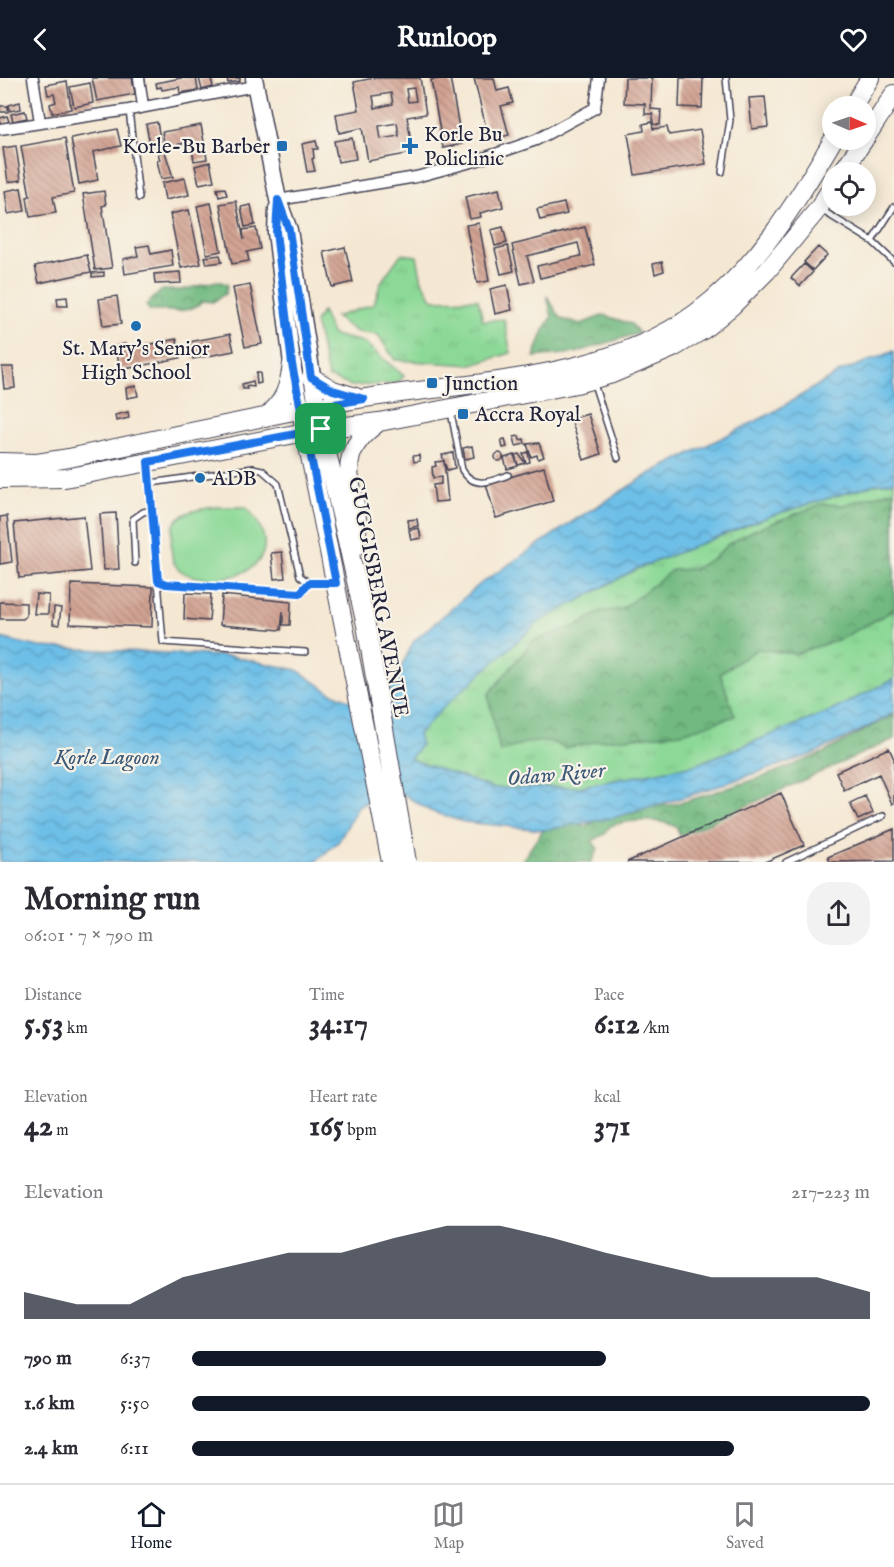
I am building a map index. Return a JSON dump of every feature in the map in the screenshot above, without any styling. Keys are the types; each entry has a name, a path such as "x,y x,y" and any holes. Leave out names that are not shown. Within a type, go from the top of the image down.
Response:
{"main road":[{"path":"859,96 870,78"},
{"name":"GUGGISBERG AVENUE","path":"255,82 278,200 289,230 311,377 313,420 311,463 336,583 368,695 388,800 407,862"},
{"path":"876,121 894,94"},
{"path":"313,420 358,407 512,379 597,359 630,348 668,331 696,313 727,286 762,248 800,196 827,150"},
{"name":"GUGGISBERG AVENUE","path":"278,200 276,232 292,364 313,420 360,595 368,695"},
{"path":"0,462 37,463 69,458 265,418 379,422 593,379 652,358 703,330 734,305 767,271 822,203"},
{"path":"265,418 281,403 286,394 292,364"},
{"path":"311,377 333,390 364,399"},
{"path":"0,479 65,478 264,440 364,399 512,379"},
{"path":"360,595 352,560 357,541 350,458 352,446 379,422"},
{"path":"264,440 295,451 311,463"},
{"name":"GUGGISBERG AVENUE","path":"388,800 391,862"}],"street":[{"path":"33,78 40,122"},
{"path":"139,78 143,106"},
{"path":"278,200 416,177 536,140 595,108 599,78"},
{"path":"0,129 129,110 255,82"}],"lane":[{"path":"722,172 730,120 726,78"},
{"path":"129,110 139,198"},
{"path":"872,241 894,207"},
{"path":"819,208 872,241 894,262"},
{"path":"593,379 618,458"},
{"path":"451,408 462,470 466,476 472,481 483,483 508,476"},
{"path":"148,462 163,642 305,652"},
{"path":"151,483 253,468 262,470 278,484 300,576 309,583 336,583"},
{"path":"135,563 133,519 143,512 153,510"},
{"path":"158,581 166,584 300,593 309,583"},
{"path":"786,862 883,816"}],"green space":[{"path":"401,254 417,256 422,281 433,300 478,299 483,321 504,319 511,353 472,365 395,360 378,335 357,332 335,317 374,304 381,282"},
{"path":"217,281 227,284 226,293 213,302 202,301 191,309 178,311 150,311 146,305 162,290 182,290"},
{"path":"547,296 561,319 581,324 604,315 631,324 639,333 575,353 534,357 544,330 552,317"},
{"path":"322,312 333,335 363,342 404,376 397,383 352,386 328,377 315,322"},
{"path":"894,481 894,679 831,711 695,765 579,787 493,788 409,759 421,745 417,734 448,702 539,622 634,570 770,516 875,484"},
{"path":"894,490 894,610 840,639 795,654 758,649 720,673 735,716 682,733 603,740 565,748 549,741 525,743 500,752 488,695 533,641 579,625 600,612 622,609 672,570 694,569 715,557 728,544 754,530 822,504 843,505"},
{"path":"216,507 246,507 262,531 264,550 255,564 240,574 221,578 201,578 185,573 174,563 172,556 171,539 174,524 189,512"},
{"path":"894,714 894,739 680,836 676,827 669,824 653,821 625,822 610,826 605,834 592,841 598,849 591,862 523,862 552,817 586,826 608,814 680,803 763,777 823,753"}],"water":[{"name":"Korle Lagoon","path":"894,351 894,481 875,484 770,516 634,570 539,622 449,702 418,734 421,745 410,759 493,788 579,787 695,765 831,711 894,679 894,712 886,718 813,754 698,793 613,818 544,830 464,822 430,811 405,795 359,805 339,841 315,862 0,862 0,638 39,647 230,656 297,670 330,692 351,701 388,694 414,641 480,584 578,518 651,473 770,414 840,372"}],"building":[{"path":"92,78 132,78 135,94 97,101"},
{"path":"181,78 196,78 198,90 180,93 179,87 162,90 161,87 157,88 156,83"},
{"path":"199,78 211,78 213,87 202,90"},
{"path":"227,78 240,78 240,81 228,83"},
{"path":"374,78 420,78 426,114 407,117 413,153 368,161 362,128 339,133 336,114 359,110 354,82","holes":["414,88 416,101 408,102 406,89","391,93 393,104 375,108 373,96","397,123 399,136 381,139 379,126"]},
{"path":"450,78 462,144 443,148 431,80"},
{"path":"474,78 494,78 497,91 509,88 513,103 501,106 509,135 489,140"},
{"path":"625,78 652,78 651,109 661,110 660,125 653,124 653,114 645,114 645,104 624,103"},
{"path":"680,78 703,78 702,108 679,107"},
{"path":"67,81 71,109 52,113 50,104 56,102 54,94 48,95 46,85"},
{"path":"90,83 93,103 74,107 70,87"},
{"path":"765,97 768,127 752,129 749,98"},
{"path":"20,102 21,109 10,111 9,105"},
{"path":"0,106 8,106 8,112 0,112"},
{"path":"25,111 27,118 13,121 11,114"},
{"path":"7,116 9,122 0,125 0,118"},
{"path":"157,122 161,143 150,145 146,124"},
{"path":"652,122 653,129 667,127 669,135 700,130 706,164 635,175 628,134 644,131 643,124"},
{"path":"201,125 207,159 194,161 191,142 165,147 162,132"},
{"path":"117,129 121,146 93,152 98,180 79,184 71,138"},
{"path":"65,138 74,193 53,197 56,213 30,217 27,197 30,196 21,146"},
{"path":"352,138 356,159 338,162 334,141"},
{"path":"316,141 318,149 313,149 314,158 312,159 315,171 307,172 302,144"},
{"path":"16,146 21,180 8,182 3,148"},
{"path":"165,152 173,177 161,179 158,153"},
{"path":"210,162 214,181 199,184 195,166"},
{"path":"185,178 189,195 165,200 162,183"},
{"path":"21,188 25,211 8,214 5,191"},
{"path":"225,188 227,195 219,197 217,189"},
{"path":"499,189 503,207 480,213 481,217 470,219 465,197"},
{"path":"104,191 106,205 102,206 112,268 95,270 83,194"},
{"path":"236,201 244,240 243,230 256,228 260,249 247,252 249,261 232,264 220,204"},
{"path":"211,203 221,251 207,254 197,206"},
{"path":"564,203 567,214 540,220 537,209"},
{"path":"251,205 255,225 245,227 241,207"},
{"path":"189,210 201,264 181,268 170,214"},
{"path":"479,223 489,281 477,283 466,225"},
{"path":"503,227 507,243 495,246 491,230"},
{"path":"585,227 595,265 540,278 537,266 581,256 578,243 527,256 534,281 521,284 512,245"},
{"path":"149,245 151,254 171,250 173,266 125,274 123,259 138,256 136,247"},
{"path":"508,246 514,271 501,274 495,249"},
{"path":"345,247 353,282 332,287 324,252"},
{"path":"818,247 827,255 813,270 804,262"},
{"path":"87,255 91,272 39,283 35,266"},
{"path":"220,255 222,262 207,264 205,257"},
{"path":"662,262 664,271 655,274 653,264"},
{"path":"804,264 813,272 800,286 791,278"},
{"path":"104,272 104,276 92,277 92,273"},
{"path":"180,272 181,283 155,284 154,274"},
{"path":"250,285 262,344 245,347 233,288"},
{"path":"507,285 512,310 495,314 490,289"},
{"path":"117,296 121,324 103,326 99,299"},
{"path":"67,297 68,306 58,306 57,298"},
{"path":"230,334 234,351 193,359 189,342"},
{"path":"177,339 180,358 120,370 116,346 126,344 127,349"},
{"path":"2,367 13,367 15,388 4,389"},
{"path":"256,373 260,373 261,383 257,384"},
{"path":"253,381 254,387 246,386 247,389 243,389 242,384"},
{"path":"136,386 138,396 127,398 126,388"},
{"path":"128,412 129,418 116,421 115,415"},
{"path":"588,414 601,454 584,460 571,419"},
{"path":"519,436 520,440 524,439 525,444 516,446 514,437"},
{"path":"505,439 507,447 503,448 501,440"},
{"path":"539,443 544,457 538,459 537,455 531,457 527,444"},
{"path":"472,446 474,457 465,459 463,448"},
{"path":"528,452 530,462 526,463 523,454"},
{"path":"453,453 455,468 447,470 442,455"},
{"path":"499,453 503,457 499,461 495,457"},
{"path":"519,454 525,463 518,465 515,455"},
{"path":"419,455 420,461 414,462 413,456"},
{"path":"514,455 518,466 507,469 504,458"},
{"path":"444,461 448,501 435,502 433,485 441,484 441,477 433,478 432,467 436,466 435,462"},
{"path":"544,467 553,501 496,518 486,484"},
{"path":"116,513 119,569 104,570 100,514"},
{"path":"7,516 12,562 0,564 0,517"},
{"path":"84,516 90,571 19,578 14,523"},
{"path":"417,519 418,526 409,528 408,520"},
{"path":"419,528 421,538 411,540 409,530"},
{"path":"282,552 285,578 274,579 271,553"},
{"path":"71,584 153,587 152,627 70,624"},
{"path":"185,593 211,594 209,621 184,619"},
{"path":"36,594 49,595 48,614 34,614"},
{"path":"222,595 291,602 290,625 283,625 283,611 281,630 220,625"},
{"path":"0,602 26,603 26,616 23,619 0,619"},
{"path":"54,607 61,608 59,625 53,624"},
{"path":"889,748 894,759 894,803 892,804 879,774 844,790 836,772"},
{"path":"781,793 804,845 765,862 627,862"},
{"path":"865,796 873,813 858,820 850,803"},
{"path":"894,829 894,861 830,862 828,857"}],"place":[{"name":"Korle-Bu Barber","path":"282,146"},
{"name":"Korle Bu Policlinic","path":"410,146"},
{"name":"St. Mary's Senior High School","path":"136,326"},
{"name":"Junction","path":"432,383"},
{"name":"Accra Royal","path":"463,414"},
{"name":"ADB","path":"200,478"}],"route":[{"path":"321,429 306,432 336,583 309,583 300,593 286,593 166,584 158,581 148,462 306,432 319,420 317,407 364,399 333,390 311,377 289,230 278,200 276,232 284,282 292,364 301,410 317,407 321,429"}],"water label":[{"name":"Odaw River","path":"556,773"}]}
